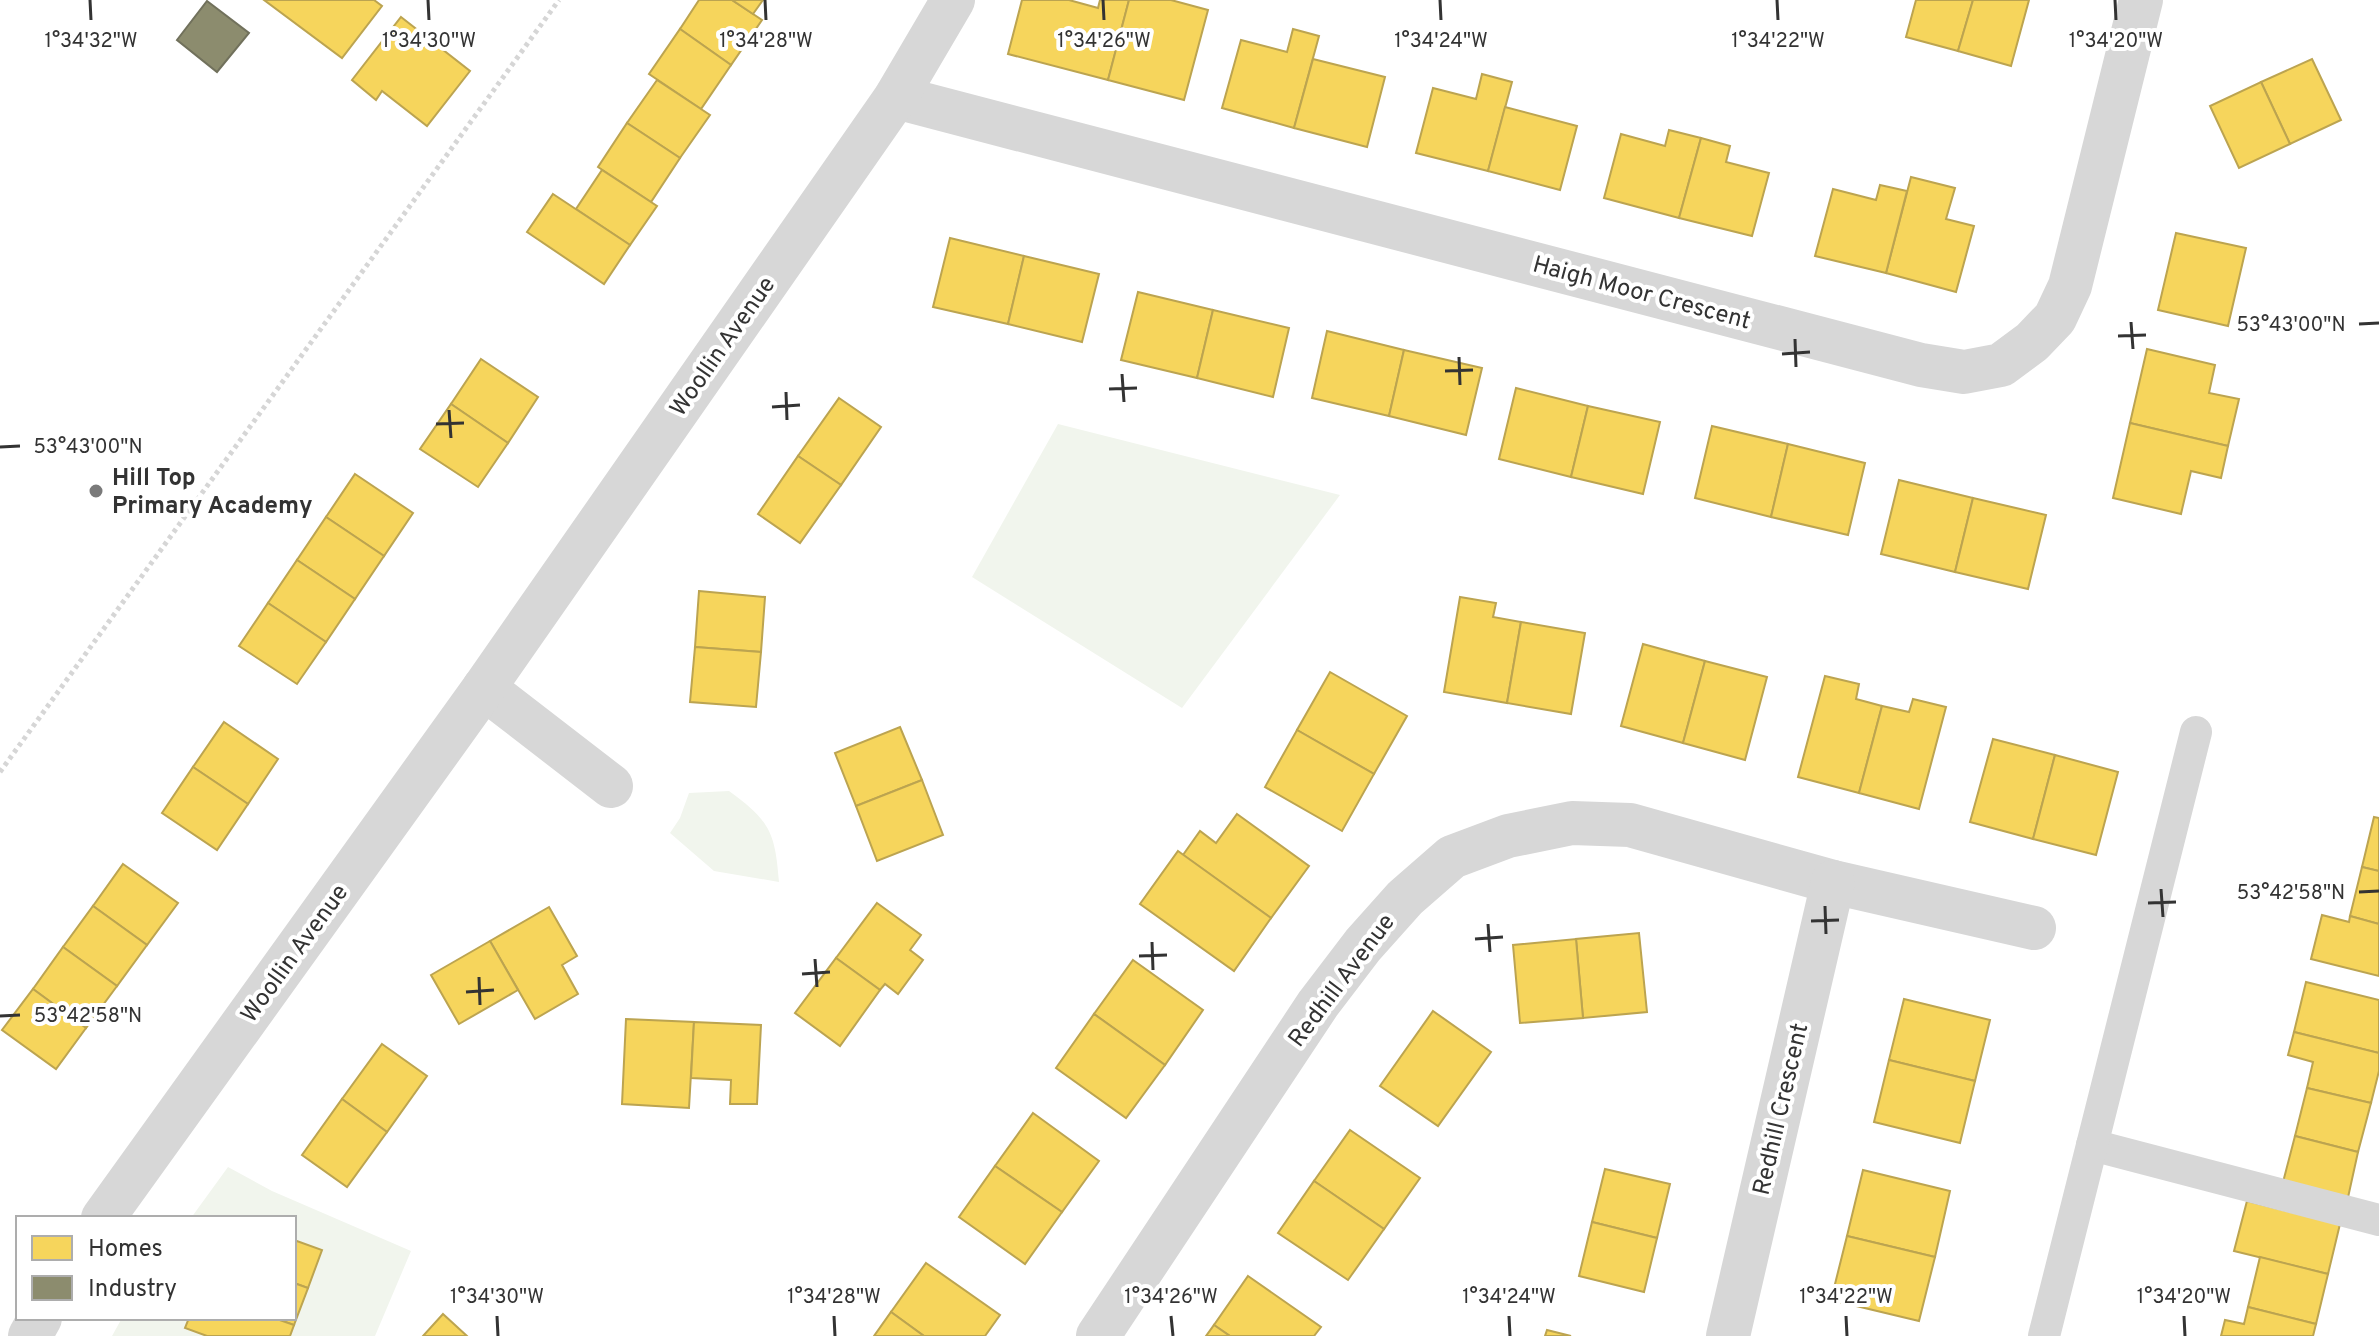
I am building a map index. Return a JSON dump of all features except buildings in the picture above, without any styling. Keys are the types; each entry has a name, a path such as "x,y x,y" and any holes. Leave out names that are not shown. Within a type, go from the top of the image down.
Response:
{"street":[{"name":"Woollin Avenue","path":"104,1216 484,688 896,97 953,0"},
{"name":"Haigh Moor Crescent","path":"896,97 1921,365 1964,372 2001,365 2032,342 2055,318 2070,286 2141,0"},
{"path":"484,688 611,786"},
{"name":"Redhill Avenue","path":"1098,1336 1327,992 1405,898 1452,857 1508,836 1572,823 1630,825 1833,882 2034,928"},
{"name":"Redhill Crescent","path":"1728,1336 1833,882"}],"lane":[{"path":"2044,1336 2196,732"},
{"path":"2092,1145 2379,1220"}],"path":[{"path":"0,772 559,0"}],"shaded area":[{"path":"1058,424 1340,495 1182,708 972,577"},
{"path":"729,791 754,811 768,829 779,882 714,871 670,833 680,818 689,793"},
{"path":"228,1167 272,1191 411,1251 375,1336 112,1336 121,1320 296,1320 296,1216 192,1216"}],"place":[{"name":"Hill Top Primary Academy","path":"96,491"}]}
